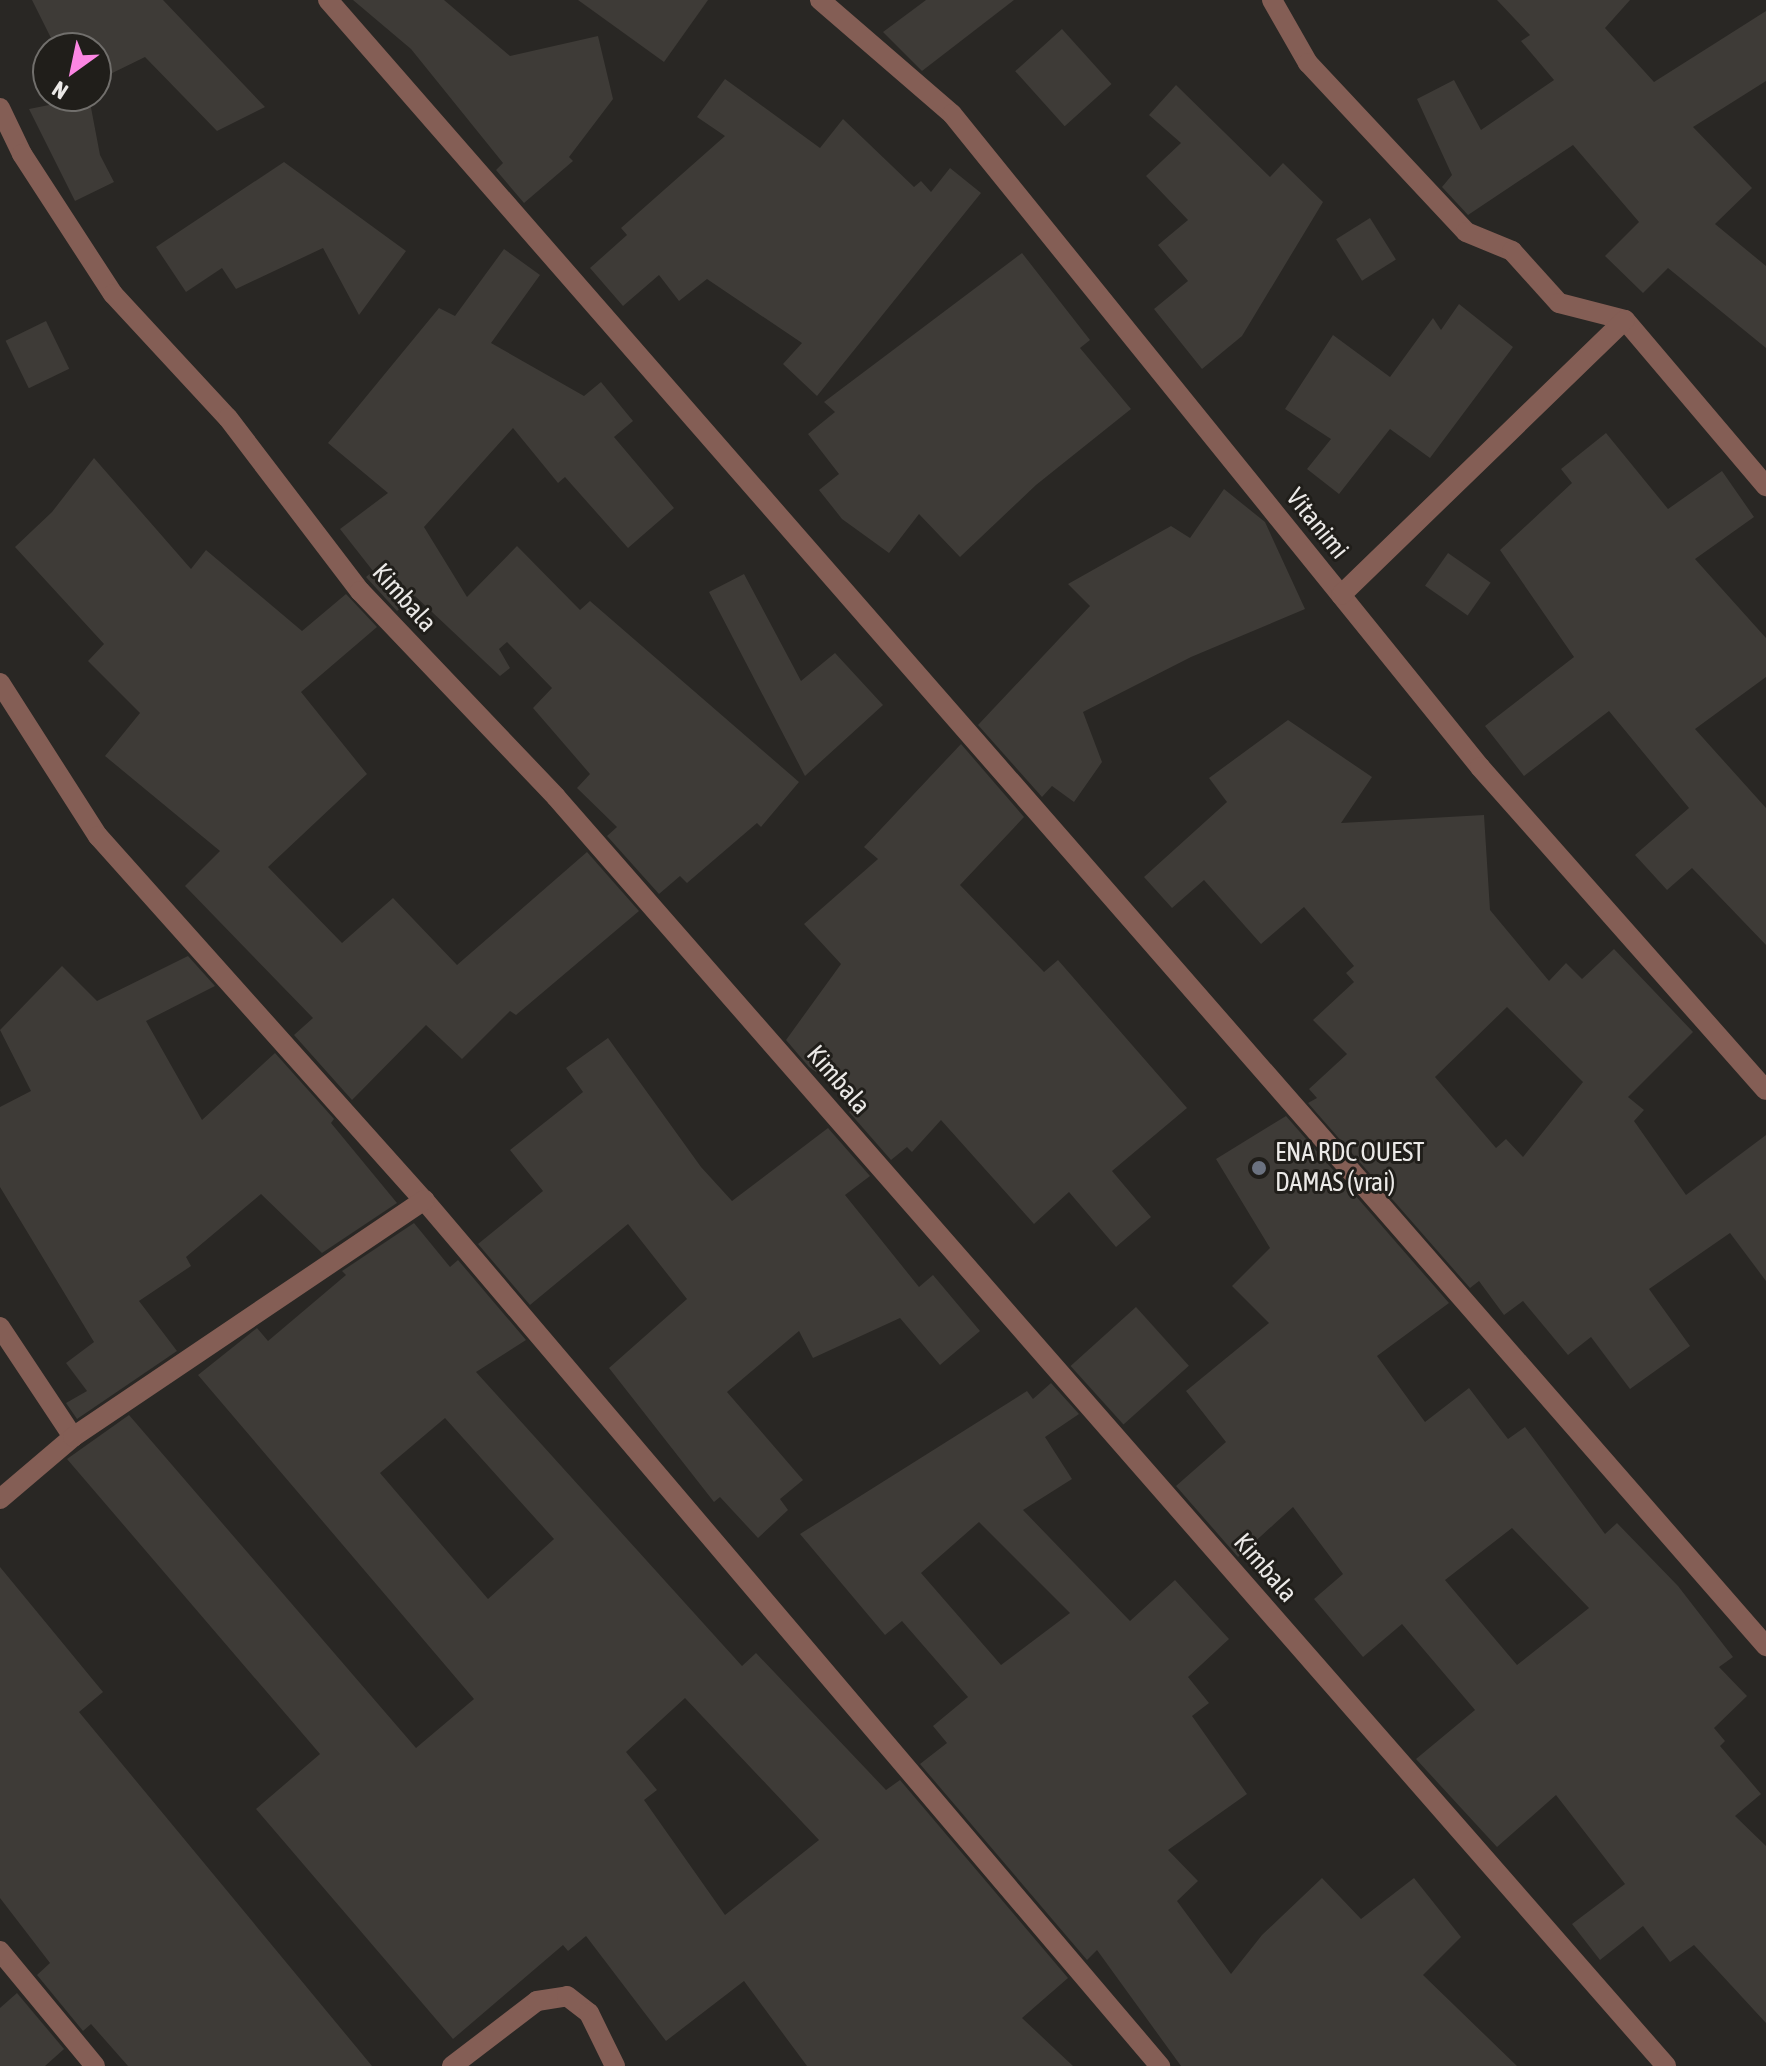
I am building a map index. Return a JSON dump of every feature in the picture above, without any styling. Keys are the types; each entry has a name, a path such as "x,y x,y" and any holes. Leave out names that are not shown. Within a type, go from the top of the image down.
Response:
{"street":[{"path":"328,0 1766,1646"},
{"name":"Vitanimi","path":"820,0 952,114 1480,767 1766,1090"},
{"path":"1272,0 1308,63 1466,232 1512,251 1559,303 1625,320 1766,486"},
{"name":"Kimbala","path":"0,108 22,154 113,294 228,418 360,591 556,797 1666,2066"},
{"path":"1341,595 1625,320"},
{"path":"0,683 98,836 424,1200 1160,2066"},
{"path":"0,1499 73,1437 424,1200"},
{"path":"0,1327 73,1437"},
{"path":"0,1951 95,2066"},
{"path":"452,2066 537,2001 567,1996 589,2013 615,2066"}],"building":[{"path":"32,0 163,0 265,107 217,131 145,57 112,73 112,32 48,32"},
{"path":"353,0 444,0 510,56 598,36 613,99 569,157 573,161 524,203 496,170 503,163 411,49"},
{"path":"578,0 708,0 664,62"},
{"path":"926,0 1014,0 922,71 883,32"},
{"path":"1497,0 1630,0 1605,28 1654,82 1766,11 1766,81 1693,127 1752,188 1715,224 1766,266 1766,348 1668,268 1643,293 1605,256 1639,222 1573,145 1468,215 1442,187 1452,175 1417,99 1454,80 1481,130 1554,80 1521,41 1530,35"},
{"path":"1062,29 1112,84 1065,126 1015,71"},
{"path":"725,79 820,148 843,119 914,187 921,181 931,192 950,168 981,193 817,396 783,364 802,343 707,279 679,301 659,275 623,306 590,268 627,235 621,228 725,136 697,117"},
{"path":"1176,85 1270,177 1283,163 1323,202 1242,336 1202,369 1154,309 1188,281 1158,245 1188,220 1146,176 1181,143 1149,115"},
{"path":"32,108 32,112 92,112 100,155 114,182 75,201 29,109"},
{"path":"284,162 406,251 359,315 323,248 236,289 222,268 186,292 156,247"},
{"path":"1370,218 1396,260 1362,281 1336,239"},
{"path":"504,249 540,275 491,343 584,396 601,382 633,421 614,437 674,508 628,548 565,477 558,483 513,428 424,527 467,597 517,546 580,610 590,601 799,782 761,827 757,823 687,883 680,876 659,894 607,836 617,827 577,788 590,774 533,708 552,688 507,642 499,649 510,668 500,676 415,596 397,611 366,577 373,571 340,529 388,493 328,443 439,308 455,316"},
{"path":"1022,253 1090,340 1080,348 1131,409 1036,485 960,557 919,514 889,553 842,519 819,490 839,474 808,434 835,412 824,402"},
{"path":"1459,304 1513,347 1430,458 1390,429 1339,494 1307,469 1331,439 1285,409 1333,335 1390,377 1433,318 1441,330"},
{"path":"46,321 69,369 29,388 6,341"},
{"path":"1606,433 1668,509 1722,471 1754,517 1695,559 1766,638 1766,677 1695,729 1766,808 1766,945 1692,868 1667,890 1635,855 1689,808 1609,711 1524,776 1485,726 1574,657 1500,550 1572,483 1561,469"},
{"path":"94,458 191,569 206,550 302,631 346,594 377,627 301,692 367,774 268,867 342,943 393,898 457,965 587,852 639,911 516,1015 510,1011 462,1059 426,1025 352,1100 294,1035 313,1018 185,886 220,851 105,756 140,713 88,661 104,644 15,547 52,512"},
{"path":"1224,489 1265,522 1305,609 1191,657 1083,712 1102,762 1074,802 1052,786 1042,797 978,725 1090,606 1068,584 1171,526 1190,538"},
{"path":"1448,553 1491,583 1468,616 1425,586"},
{"path":"744,574 801,681 835,653 883,705 805,776 709,592"},
{"path":"1288,720 1372,777 1341,823 1484,815 1490,910 1549,981 1566,963 1582,979 1614,949 1693,1032 1628,1097 1644,1110 1634,1121 1686,1195 1766,1135 1766,1281 1730,1233 1649,1289 1690,1346 1630,1389 1591,1337 1568,1355 1523,1301 1504,1315 1479,1281 1470,1288 1308,1103 1317,1098 1309,1089 1347,1054 1313,1020 1354,982 1346,973 1354,966 1304,907 1261,944 1204,880 1172,908 1144,877 1227,802 1209,778","holes":["1507,1007 1583,1082 1523,1157 1506,1139 1496,1148 1435,1077"]},
{"path":"961,744 1024,817 960,885 1044,972 1058,960 1187,1108 1112,1171 1151,1217 1116,1247 1069,1192 1034,1224 941,1120 912,1152 907,1147 891,1160 849,1112 860,1103 809,1067 786,1040 841,964 804,924 878,859 864,847"},
{"path":"188,956 215,986 146,1021 202,1120 275,1053 334,1119 331,1123 397,1203 322,1253 261,1194 186,1257 191,1266 139,1301 177,1351 77,1419 66,1403 87,1391 66,1363 94,1342 0,1187 0,1107 31,1091 0,1030 62,966 97,1001"},
{"path":"608,1038 701,1167 732,1201 828,1128 870,1176 845,1195 919,1287 933,1275 980,1331 940,1365 900,1318 813,1358 799,1331 727,1392 803,1480 780,1499 788,1510 758,1538 720,1497 714,1502 609,1368 687,1299 628,1224 530,1305 478,1244 543,1191 510,1150 583,1092 566,1068"},
{"path":"1286,1116 1449,1303 1377,1356 1425,1422 1469,1388 1508,1439 1525,1427 1605,1534 1617,1523 1678,1586 1733,1657 1719,1667 1747,1696 1714,1728 1725,1741 1720,1746 1761,1794 1735,1816 1766,1846 1766,2023 1694,1945 1670,1962 1643,1926 1600,1960 1572,1924 1625,1884 1556,1795 1497,1847 1416,1759 1475,1710 1402,1624 1363,1657 1314,1599 1343,1574 1293,1507 1238,1557 1176,1486 1226,1442 1186,1391 1269,1323 1232,1286 1270,1248 1216,1159","holes":["1512,1528 1589,1608 1517,1665 1445,1580"]},
{"path":"414,1223 450,1267 458,1260 526,1340 476,1372 742,1666 756,1653 886,1790 900,1780 1068,1978 1022,2018 1073,2066 807,2066 744,1981 666,2041 586,1936 568,1951 563,1945 453,2039 256,1809 320,1754 67,1459 129,1415 416,1748 474,1699 198,1375 257,1328 268,1341 346,1275 342,1271","holes":["445,1418 554,1539 488,1599 380,1473","685,1698 819,1840 725,1915 644,1800 657,1790 626,1752"]},
{"path":"1136,1307 1189,1366 1123,1425 1071,1366"},
{"path":"1051,1383 1079,1414 1045,1437 1072,1479 1023,1510 1130,1621 1175,1580 1229,1639 1188,1677 1209,1703 1192,1716 1247,1794 1168,1850 1198,1881 1177,1901 1231,1974 1262,1935 1322,1878 1361,1919 1414,1878 1461,1937 1423,1975 1517,2066 1181,2066 1097,1950 1087,1960 920,1764 947,1743 933,1726 968,1697 902,1621 885,1635 800,1534 1027,1391 1033,1399","holes":["979,1522 1070,1613 1001,1665 921,1573"]},
{"path":"0,1567 103,1692 79,1712 372,2066 128,2066 91,2024 83,2031 37,1975 50,1963 0,1898"},
{"path":"17,1993 64,2049 45,2066 0,2066 0,2008"}],"place":[{"name":"ENA RDC OUEST DAMAS (vrai)","path":"1259,1168"}]}
